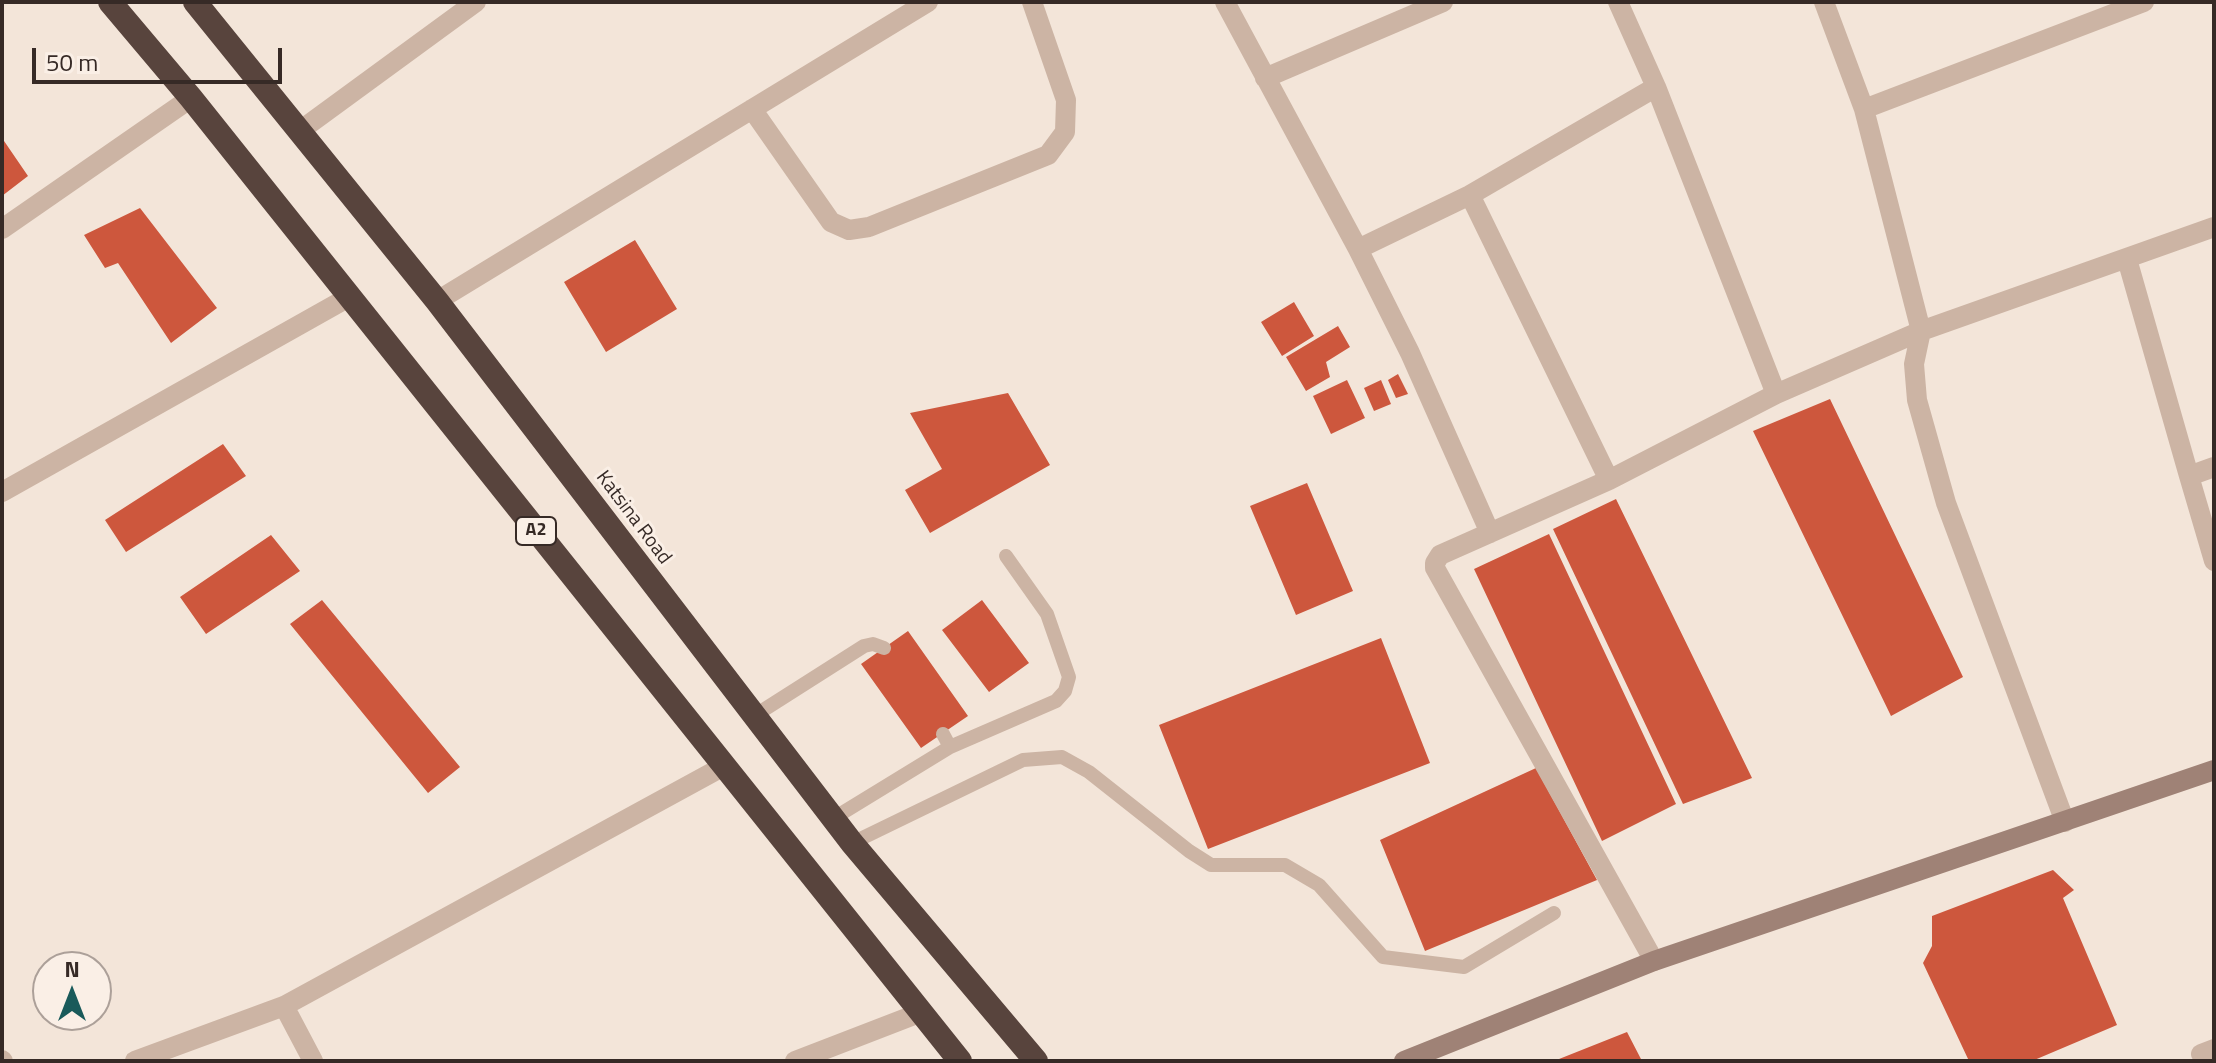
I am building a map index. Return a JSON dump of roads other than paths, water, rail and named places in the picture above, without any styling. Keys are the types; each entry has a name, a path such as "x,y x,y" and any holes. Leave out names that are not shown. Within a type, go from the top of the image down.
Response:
{"highway":[{"name":"A2","path":"110,2 191,98 960,1061"},
{"name":"Katsina Road","path":"195,2 437,301 852,843 1036,1061"}],"street":[{"path":"301,130 476,2"},
{"path":"437,301 928,2"},
{"path":"752,109 831,222 849,230 869,227 1048,155 1065,132 1066,100 1032,2"},
{"path":"1225,2 1358,249 1410,353 1490,533"},
{"path":"1265,78 1443,2"},
{"path":"1618,2 1656,87 1776,394"},
{"path":"1824,2 1864,109 1921,331 1914,364 1917,400 1946,503 2065,822"},
{"path":"1864,109 2144,2"},
{"path":"1358,249 1470,195 1656,87"},
{"path":"2,229 191,98"},
{"path":"1470,195 1609,480"},
{"path":"1654,961 1435,568 1440,555 1609,480 1776,394 1921,331 2214,227"},
{"path":"2127,259 2214,561"},
{"path":"2,492 349,297"},
{"path":"2189,476 2214,467"},
{"path":"135,1061 284,1006 724,766"},
{"path":"1404,1061 1654,961 2214,770"},
{"path":"284,1006 313,1061"},
{"path":"795,1061 922,1012"}],"lane":[{"path":"834,818 946,741 1056,701 1065,691 1069,677 1047,614 1006,556"},
{"path":"754,716 864,646 873,644 884,648"},
{"path":"852,843 1023,760 1062,757 1089,772 1211,865 1285,865 1319,885 1383,957 1464,967 1554,913"}]}
